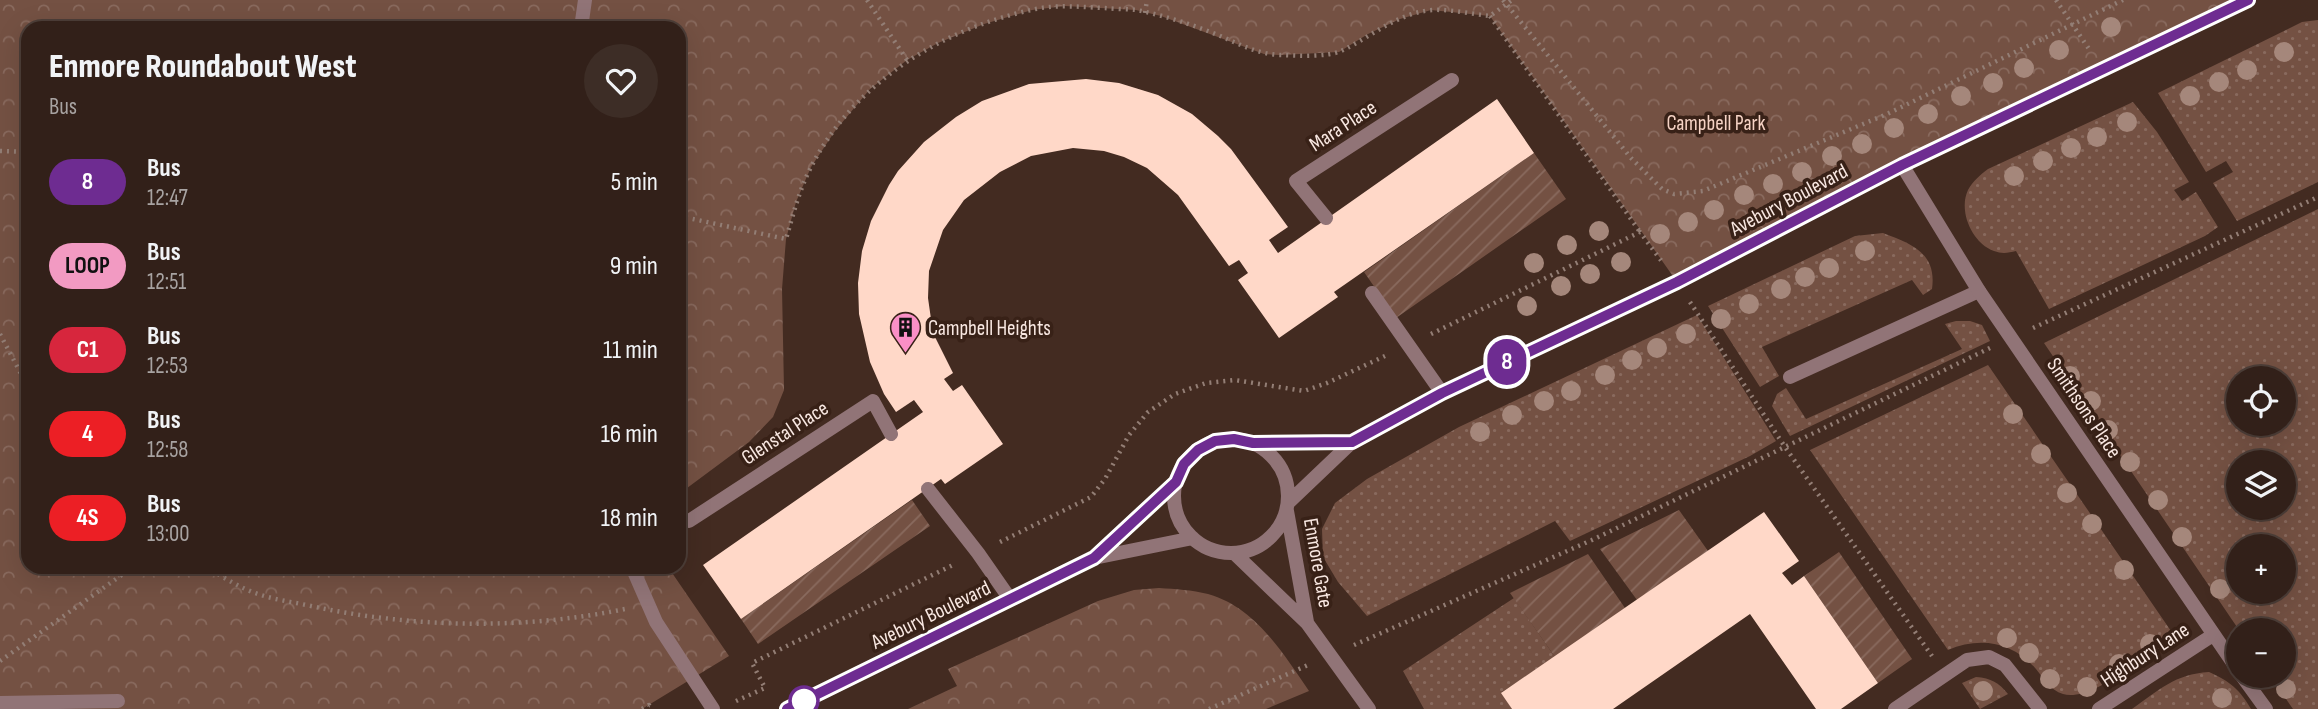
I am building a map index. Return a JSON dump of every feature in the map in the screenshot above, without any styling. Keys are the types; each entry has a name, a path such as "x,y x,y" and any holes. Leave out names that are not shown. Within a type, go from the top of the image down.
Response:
{"street":[{"path":"582,21 585,0"},
{"name":"Avebury Boulevard","path":"1288,506 1352,442 1442,393 1677,282 1902,165 2248,0"},
{"name":"Mara Place","path":"1326,218 1296,181 1452,80"},
{"name":"Smithsons Place","path":"1902,165 1979,290 2226,653"},
{"path":"1790,377 1979,290"},
{"path":"1372,293 1442,393"},
{"name":"Glenstal Place","path":"689,522 873,401 891,434"},
{"path":"1234,439 1253,443 1269,453 1280,467 1287,484 1288,506 1280,526 1268,540 1252,549 1234,553 1219,552 1205,547 1183,526 1176,512 1176,482 1184,464 1198,450 1215,441 1234,439"},
{"name":"Avebury Boulevard","path":"1253,443 1352,442"},
{"name":"Avebury Boulevard","path":"1094,558 1176,482"},
{"path":"928,489 1010,599"},
{"name":"Enmore Gate","path":"1288,506 1307,623"},
{"name":"Avebury Boulevard","path":"787,709 1094,558 1193,538"},
{"name":"Enmore Gate","path":"1234,553 1307,623 1369,709"},
{"path":"635,574 656,622 713,709"},
{"name":"Highbury Lane","path":"2099,709 2213,635"},
{"path":"1899,708 1967,660 1989,657 2005,665 2040,709"},
{"path":"2251,688 2266,709"},
{"path":"0,703 118,701"}],"path":[{"path":"867,0 908,60"},
{"path":"1145,13 1147,0"},
{"path":"1490,16 1504,2 1512,0"},
{"path":"2056,0 2103,69"},
{"path":"1504,2 1631,159 1662,189 1674,194 1703,191 1887,114 2123,0"},
{"path":"686,218 786,239 796,202 811,167 835,131 870,89 908,60 950,38 984,24 1032,10 1065,6 1145,13 1191,25 1264,54 1280,55 1339,52 1401,19 1431,10 1490,16 1677,282 1785,447 1945,675"},
{"path":"0,151 21,152"},
{"path":"1349,647 1591,540 2011,338 2318,197"},
{"path":"731,704 765,688 752,663 1091,497 1105,479 1129,435 1148,412 1175,394 1206,383 1235,380 1304,391 1327,383 1640,232"},
{"path":"0,334 21,374"},
{"path":"0,661 124,574"},
{"path":"220,574 259,594 330,610 442,623 507,622 589,615 625,609 646,599"},
{"path":"1209,709 1311,664"},
{"path":"642,709 649,705 651,709"}],"green space":[{"name":"Campbell Park","path":"0,0 2248,0 1677,282 1490,16 1431,10 1400,19 1339,52 1280,55 1264,54 1161,16 1136,10 1065,6 1032,10 984,24 938,43 907,60 870,89 835,131 811,167 796,202 786,239 782,289 784,390 773,417 749,442 686,489 686,21 21,21 21,574 673,574 729,656 642,709 0,709"},
{"path":"2318,20 2318,182 2237,221 2213,183 2233,172 2226,161 2206,172 2158,93 2302,22"},
{"path":"2133,102 2157,132 2189,182 2174,190 2182,201 2196,192 2218,227 2205,236 2049,309 2016,251 1994,251 1973,234 1966,216 1965,198 1968,190 1988,169"},
{"path":"1534,153 1566,199 1396,318 1364,272"},
{"path":"2318,209 2318,709 2293,709 2278,688 2296,688 2296,618 2231,618 2044,343"},
{"path":"1883,233 1913,246 1926,258 1933,277 1932,289 1923,295 1912,280 1762,347 1779,376 1760,387 1708,306 1855,236"},
{"path":"1697,315 1776,441 1750,456 1570,541 1555,521 1367,616 1338,582 1323,557 1322,529 1335,503 1367,479 1459,427"},
{"path":"1970,321 1982,325 1990,341 1790,436 1772,406 1777,394 1786,388 1806,419 1962,349 1945,324"},
{"path":"1988,365 2171,631 2121,674 2089,691 2075,695 2054,690 2027,660 2006,647 1972,643 1948,650 1810,450"},
{"path":"912,500 930,526 758,644 741,619"},
{"path":"1679,510 1708,551 1637,600 1600,549"},
{"path":"1839,552 1912,659 1878,683 1804,576"},
{"path":"1588,554 1625,608 1555,657 1510,593"},
{"path":"1159,588 1208,594 1240,609 1266,633 1309,691 1266,709 908,709 957,686 948,669 1098,601 1134,590"},
{"path":"1514,598 1555,657 1502,692 1512,709 1424,709 1403,671"},
{"path":"2209,672 2223,679 2226,681 2226,688 2235,688 2251,709 2132,709 2159,689 2197,673"},
{"path":"1976,677 1994,682 2008,694 1980,709 1962,683"}],"building":[{"name":"Campbell Heights","path":"1086,79 1119,83 1158,95 1192,114 1218,136 1231,149 1288,227 1269,240 1278,253 1497,99 1534,153 1334,292 1338,297 1279,338 1238,280 1248,273 1239,260 1229,266 1178,195 1147,168 1104,151 1073,148 1031,156 1000,172 964,200 943,230 929,271 928,298 933,333 953,373 944,379 953,391 962,385 1003,444 945,484 941,479 741,619 703,565 923,412 914,400 896,412 884,394 870,362 859,314 858,283 862,251 871,221 889,185 924,142 982,101 1029,84"},
{"path":"1764,512 1799,561 1782,573 1792,585 1804,576 1878,683 1841,709 1816,709 1750,614 1613,709 1512,709 1501,693"}],"bus line":[{"name":"8","path":"787,709 1094,558 1176,482 1184,464 1198,450 1215,441 1234,439 1253,443 1352,442 1442,393 1677,282 1902,165 2248,0"}],"place":[{"name":"Campbell Heights","path":"905,355"}]}
